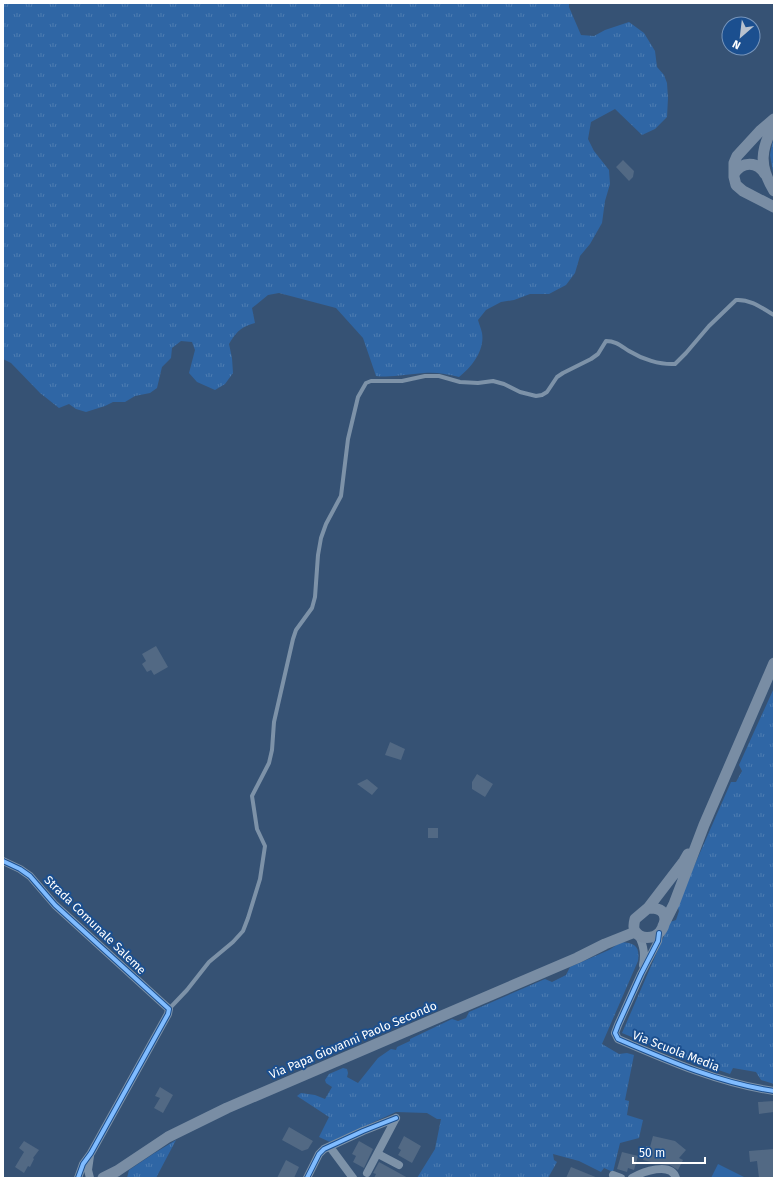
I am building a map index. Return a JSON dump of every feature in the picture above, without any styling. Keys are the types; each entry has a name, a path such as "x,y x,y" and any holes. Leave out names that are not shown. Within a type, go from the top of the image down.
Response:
{"main road":[{"path":"774,119 760,131 737,156 734,163 735,181 743,191 774,207"},
{"path":"765,174 765,146 774,125"},
{"path":"734,174 740,167 749,164 759,167 765,174 774,191"},
{"path":"605,944 637,934 651,937 661,930 674,904 704,826 774,663"},
{"path":"605,944 648,908 684,861 704,826"},
{"path":"648,908 660,909 664,913 665,920 661,930"},
{"path":"635,919 634,926 637,934"},
{"name":"Via Papa Giovanni Paolo Secondo","path":"103,1178 114,1175 168,1137 208,1116 577,958 605,944"}],"street":[{"name":"Strada Comunale Saleme","path":"3,861 20,869 30,876 55,905 169,1009"},
{"path":"641,974 658,941 661,930"},
{"path":"637,934 644,947 641,974"},
{"name":"Via Scuola Media","path":"641,974 615,1033 618,1039 696,1071 726,1081 774,1091"},
{"path":"78,1178 83,1164 91,1153 168,1014 169,1009"},
{"path":"307,1178 319,1154 324,1149 363,1130 396,1118 367,1173"},
{"path":"330,1147 353,1178"},
{"path":"90,1178 88,1170 91,1153"},
{"path":"378,1154 398,1165"},
{"path":"632,1178 646,1171 662,1169 671,1170 675,1173 676,1178"},
{"path":"613,1175 621,1178"}],"lane":[{"path":"169,1009 187,990 209,962 233,942 243,931 248,918 260,879 265,846 257,829 252,796 269,763 272,750 275,715 293,639 296,630 312,608 321,538 326,524 341,496 348,439 358,397 366,384 371,381 402,381 425,376 439,376 460,382 478,383 493,381 504,384 520,392 536,396 542,395 557,377 591,360 598,354 606,341 613,341 638,356 658,363 675,364 709,326 736,300 743,299 752,302 774,315"}],"green space":[{"path":"3,3 569,3 569,7 581,35 594,36 605,30 629,22 644,33 655,51 657,67 664,75 667,83 667,117 655,129 642,135 615,109 591,122 588,139 594,151 609,170 610,184 605,201 602,223 590,244 580,256 575,273 566,285 549,294 530,294 514,300 501,302 486,310 478,320 482,333 482,346 473,363 459,377 433,373 376,376 363,338 336,308 279,293 268,295 252,308 255,323 240,330 229,344 233,373 225,384 215,390 197,382 189,373 195,350 192,342 181,341 172,348 171,358 162,367 157,388 150,393 135,396 125,402 113,402 86,412 76,409 69,404 59,408 40,393 11,363 3,359"},
{"path":"774,135 774,178 770,155"},
{"path":"774,688 774,1084 761,1080 756,1072 733,1068 730,1074 678,1056 622,1033 670,922 676,920 679,911 677,905 731,782 736,782 742,771 739,765"},
{"path":"621,942 630,943 636,946 638,961 602,1044 619,1054 627,1053 634,1055 625,1100 629,1101 627,1115 643,1120 639,1138 620,1143 613,1172 604,1168 601,1172 579,1161 553,1154 554,1160 557,1162 548,1178 417,1178 435,1149 441,1119 437,1119 427,1113 396,1112 330,1142 319,1137 329,1117 297,1096 301,1093 315,1095 325,1099 332,1087 326,1083 325,1080 329,1074 343,1068 347,1069 347,1077 358,1083 378,1058 391,1049 396,1050 397,1047 410,1041 410,1039 452,1019 458,1021 466,1018 469,1012 545,979 552,982 566,975 570,967 609,950"},
{"path":"176,1140 156,1178 127,1178 129,1170"},
{"path":"718,1164 746,1178 711,1178"}],"building":[{"path":"623,160 634,171 633,177 629,181 616,167"},
{"path":"156,646 168,667 154,675 151,670 147,672 142,664 146,661 142,654"},
{"path":"390,742 405,749 401,760 385,755"},
{"path":"477,774 493,784 485,797 472,789 472,782"},
{"path":"367,779 378,788 372,795 357,784"},
{"path":"428,828 438,828 438,838 428,838"},
{"path":"160,1087 173,1095 163,1113 154,1108 160,1098 155,1096"},
{"path":"774,1101 774,1112 759,1114 758,1102"},
{"path":"289,1127 313,1141 308,1149 302,1151 282,1140"},
{"path":"404,1136 421,1146 412,1163 398,1155 401,1150 398,1148"},
{"path":"653,1136 675,1141 686,1150 679,1158 683,1160 678,1170 670,1165 643,1160 646,1146 650,1147"},
{"path":"24,1141 39,1150 33,1158 34,1159 30,1167 28,1166 24,1173 15,1167 24,1152 19,1148"},
{"path":"359,1141 373,1149 364,1168 353,1162 356,1156 352,1154"},
{"path":"774,1149 774,1178 759,1178 757,1161 750,1162 749,1151"},
{"path":"622,1152 638,1156 634,1170 628,1168 627,1172 617,1169"},
{"path":"286,1160 299,1167 294,1178 277,1178"},
{"path":"379,1162 408,1178 374,1178 376,1174 373,1173"},
{"path":"571,1167 598,1178 566,1178"}],"cycle path":[{"path":"3,861 20,869 30,876 55,905 169,1009 168,1014 91,1153 83,1164 78,1178"},
{"path":"659,933 658,941 618,1025 615,1033 618,1039 675,1063 714,1077 734,1083 774,1091"},
{"path":"307,1178 319,1154 324,1149 396,1118"}]}
